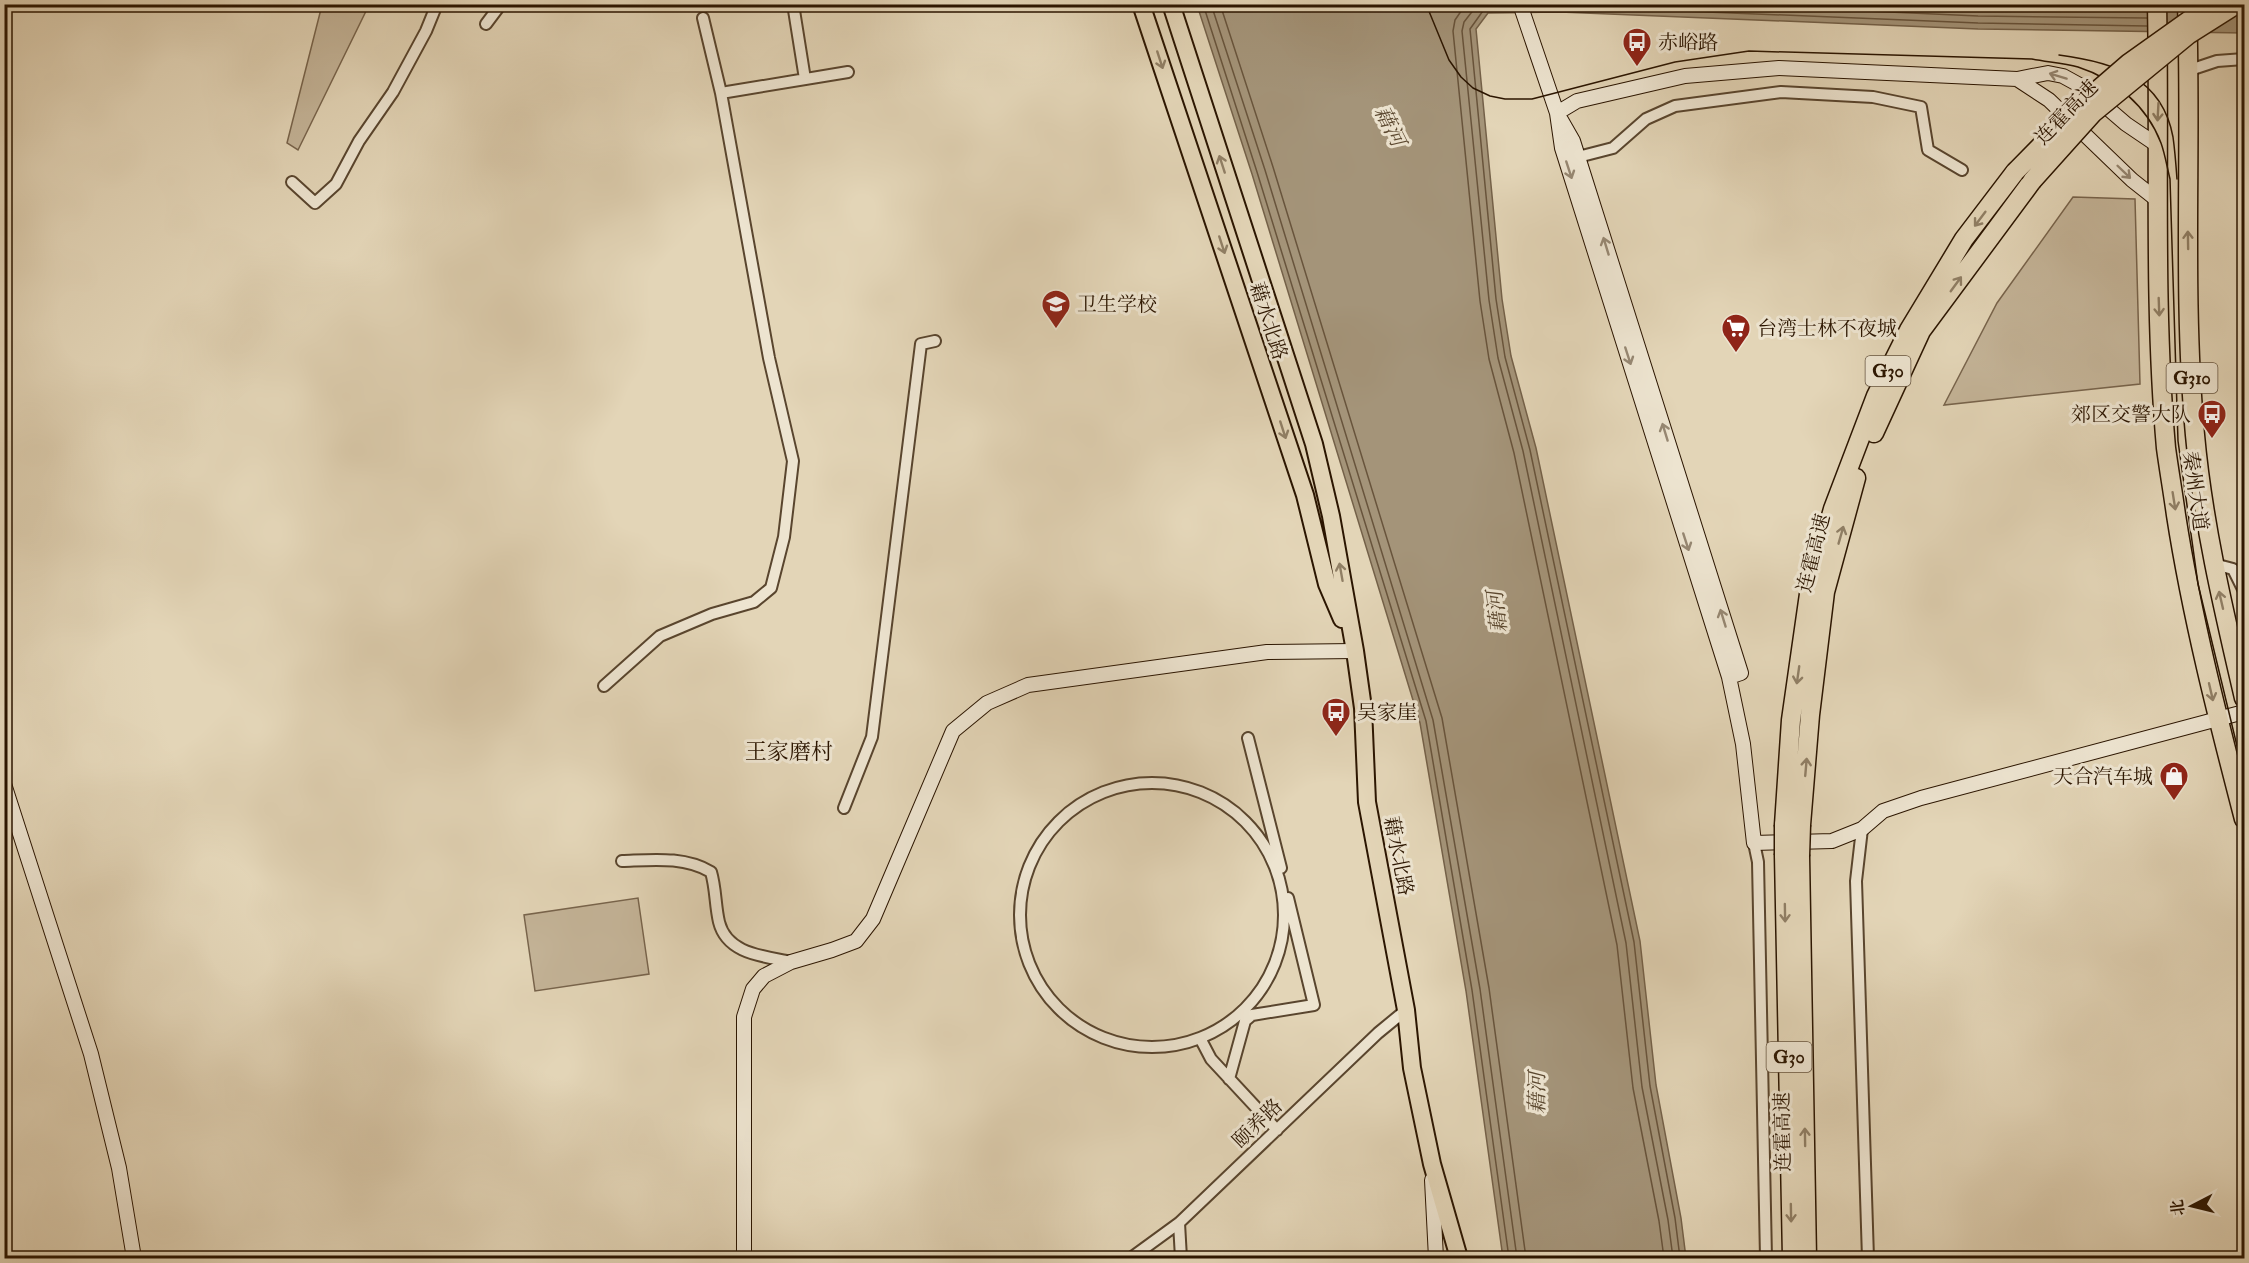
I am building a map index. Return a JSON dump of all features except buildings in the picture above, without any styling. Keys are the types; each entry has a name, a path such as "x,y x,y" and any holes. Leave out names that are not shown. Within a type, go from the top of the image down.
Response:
{"highway":[{"name":"秦州大道","path":"2157,4 2156,199 2167,449 2187,586 2217,718 2244,819"},
{"name":"秦州大道","path":"2187,4 2189,343 2195,437 2214,564 2244,698"},
{"name":"连霍高速","path":"1792,1258 1792,825 1810,715 1817,593 1833,509 1881,387 1909,330 1964,239 2015,172 2085,101 2129,63 2212,4"},
{"name":"连霍高速","path":"1817,593 1858,468 1921,331 2032,181 2093,112 2188,35 2237,4"},
{"name":"连霍高速","path":"1792,856 1807,1258"}],"main road":[{"name":"藉水北路","path":"1141,4 1305,495 1327,584 1355,651"},
{"name":"藉水北路","path":"1171,4 1314,444 1331,516 1363,708 1367,802 1406,1010 1412,1068 1432,1164 1459,1258"},
{"path":"1520,4 1557,113 1562,148 1729,677 1743,744 1754,843 1832,841 1862,829 1883,811 1921,798 2244,712"},
{"path":"1557,113 1577,101 1685,76 1779,68 2017,79 2048,72 2063,76 2083,87 2126,124 2157,145"},
{"path":"2017,79 2049,100 2132,180 2156,199"},
{"path":"1557,113 1574,141 1741,673 1729,677"},
{"path":"744,1258 744,1017 753,989 764,976 791,962 856,941 873,919 953,731 987,703 1028,685 1267,652 1355,651"},
{"path":"4,784 91,1054 119,1168 134,1258"},
{"name":"藉水北路","path":"1412,1068 1469,1258"},
{"path":"1432,1164 1436,1258"}],"street":[{"path":"292,182 315,203 336,184 359,141 393,92 426,31 437,4"},
{"path":"486,24 501,4"},
{"path":"793,4 805,79"},
{"path":"604,686 660,636 712,614 754,602 771,588 784,537 794,461 769,358 721,93 703,18"},
{"path":"2187,71 2217,61 2244,59"},
{"path":"721,93 849,72"},
{"path":"1578,157 1613,148 1646,119 1675,106 1781,92 1873,97 1921,107 1928,150 1962,170"},
{"path":"844,808 872,737 921,344 935,341"},
{"path":"2214,564 2233,569 2244,591"},
{"path":"1229,1079 1245,1021 1252,1015 1314,1005 1248,738"},
{"path":"1152,782 1180,786 1208,795 1243,819 1261,841 1275,866 1282,894 1284,915 1282,937 1275,965 1261,990 1243,1012 1220,1029 1200,1038 1180,1045 1152,1048 1123,1045 1096,1035 1072,1021 1051,1001 1029,964 1021,936 1020,908 1021,893 1029,866 1042,840 1061,819 1084,801 1110,789 1152,782"},
{"path":"1862,829 1856,881 1868,1258"},
{"path":"1754,843 1758,862 1766,1258"},
{"path":"622,861 666,860 697,864 711,872 719,922 725,938 746,952 791,962"},
{"name":"颐养路","path":"1131,1258 1179,1223 1378,1033 1406,1010"},
{"path":"1200,1038 1211,1059 1277,1130"},
{"path":"1179,1223 1181,1258"}],"shaded area":[{"path":"322,5 369,5 298,150 287,143"},
{"path":"2073,197 2135,199 2140,384 1944,405 1997,303"},
{"path":"638,898 649,974 535,991 524,915"}],"water":[{"name":"藉河","path":"1197,5 2244,5 2244,33 1978,29 1560,12 1488,13 1476,29 1502,299 1511,356 1536,448 1640,941 1656,1085 1681,1218 1686,1258 1503,1258 1466,991 1420,723 1252,174"}],"tram line":[{"path":"1426,4 1449,60 1461,77 1473,88 1490,96 1505,99 1532,99 1675,62 1749,51 2032,59 2067,64 2092,72 2128,96 2147,117 2155,130 2170,179 2178,441 2198,584 2244,775"},
{"path":"2059,55 2098,62 2116,68 2132,76 2146,87 2158,100 2167,117 2173,137 2177,179"}],"place":[{"name":"赤峪路","path":"1637,68"},
{"name":"卫生学校","path":"1056,330"},
{"name":"台湾士林不夜城","path":"1736,354"},
{"name":"郊区交警大队","path":"2212,440"},
{"name":"吴家崖","path":"1336,738"},
{"name":"天合汽车城","path":"2174,802"}],"district":[{"name":"王家磨村","path":"789,751"}]}
